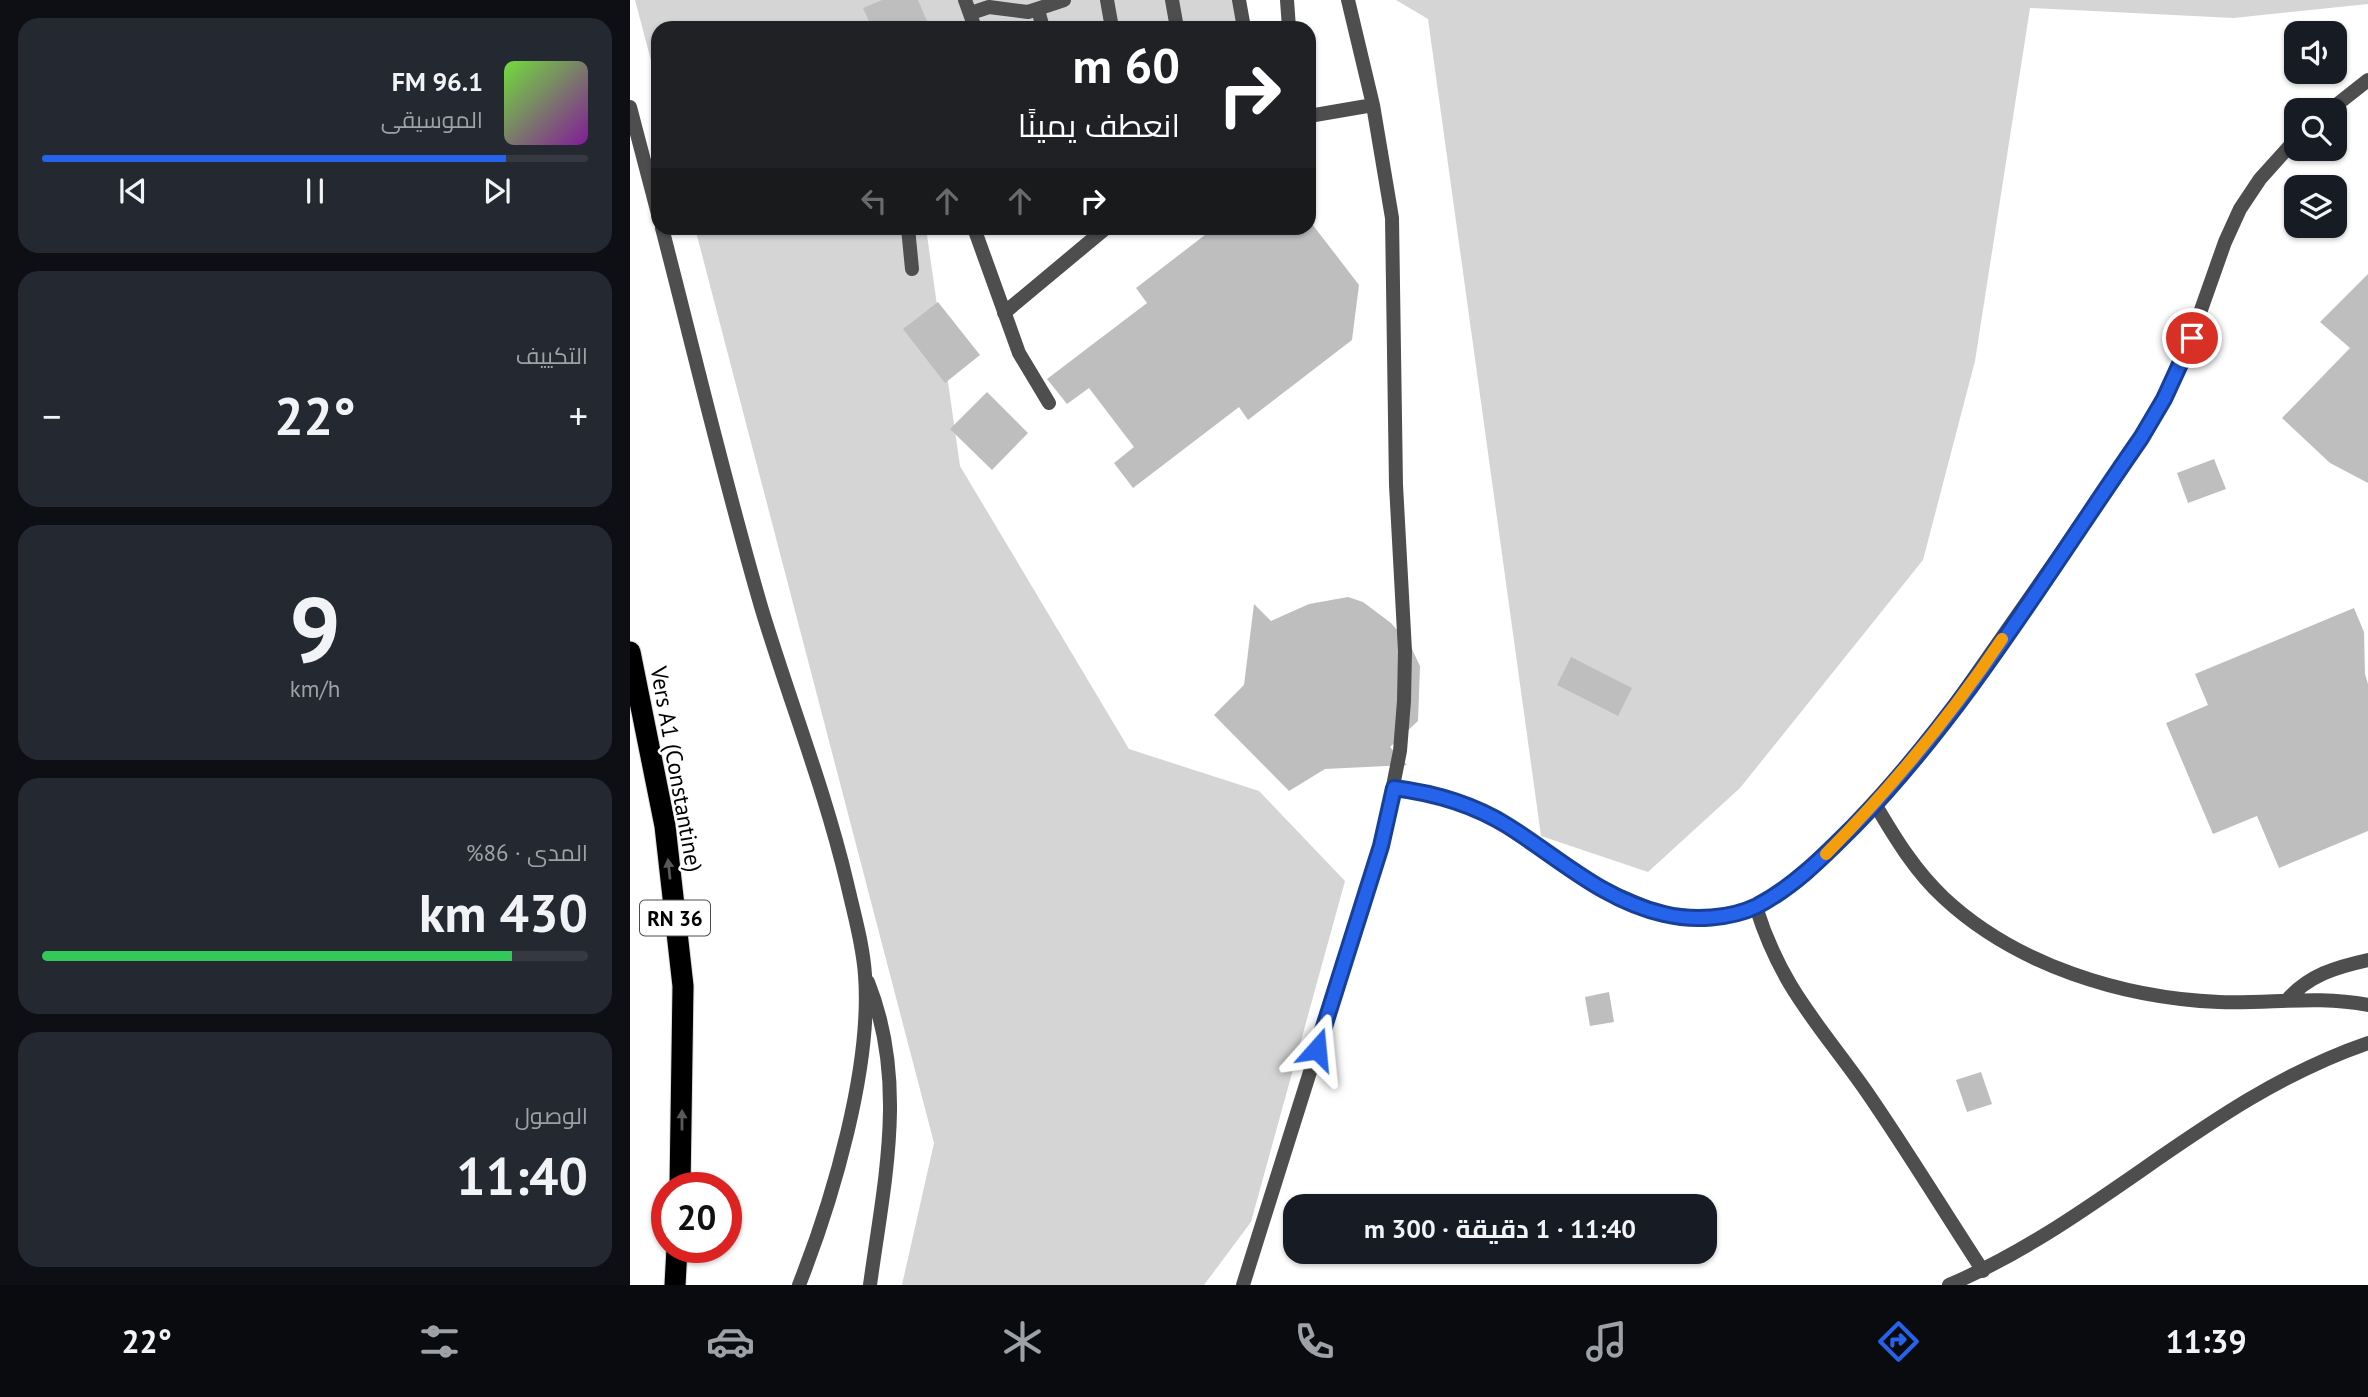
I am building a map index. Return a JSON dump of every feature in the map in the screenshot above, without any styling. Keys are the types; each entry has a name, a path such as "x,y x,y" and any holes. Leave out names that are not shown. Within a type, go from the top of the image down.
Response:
{"highway":[{"name":"Vers A1 (Constantine)","path":"630,652 664,826 682,986 680,1172"},
{"path":"675,1285 676,1263"}],"lane":[{"path":"970,14 989,7 1018,12 1038,10 1064,0"},
{"path":"1107,0 1111,21"},
{"path":"1172,0 1176,21"},
{"path":"1239,0 1243,21"},
{"path":"1287,0 1288,21"},
{"path":"1244,1285 1368,891 1394,788 1403,713 1405,651 1396,485 1392,218 1373,104 1348,0"},
{"path":"1038,10 1042,21"},
{"path":"2345,98 2368,80"},
{"path":"1316,115 1373,104"},
{"path":"630,107 651,187"},
{"path":"1394,788 1435,795 1484,813 1594,885 1645,909 1665,915 1708,917 1756,907 1786,888 1822,858 1875,804 1931,739 2141,438 2184,358 2225,242 2240,209 2260,179 2284,152"},
{"path":"664,235 762,608 801,723 842,864 865,974 886,1035 891,1101 870,1285"},
{"path":"909,235 912,269"},
{"path":"976,235 1019,353 1049,403"},
{"path":"1004,313 1098,235"},
{"path":"1875,804 1917,869 1943,897 1997,940 2068,971 2142,992 2216,1002 2287,1000 2368,1005"},
{"path":"1756,907 1766,939 1794,996 1863,1088 1983,1271"},
{"path":"2287,1000 2312,978 2343,965 2368,960"},
{"path":"799,1285 827,1201 855,1097 866,1012 865,974"},
{"path":"1949,1285 1983,1271 2081,1212 2204,1125 2255,1094 2308,1067 2368,1043"}],"shaded area":[{"path":"635,0 1245,0 1246,21 651,21 651,61"},
{"path":"1396,0 2368,0 2368,4 2234,18 2030,8 1975,361 1923,560 1740,788 1648,872 1541,836 1428,19"},
{"path":"697,235 927,235 960,466 1129,749 1259,791 1345,881 1251,1222 1204,1285 902,1285 934,1143"}],"building":[{"path":"882,0 918,0 927,21 869,21 863,8"},
{"path":"1316,229 1359,285 1352,340 1248,420 1239,407 1133,488 1114,463 1134,447 1089,388 1067,404 1047,379 1147,303 1136,288 1205,235 1316,235"},
{"path":"2368,274 2368,483 2330,463 2282,418 2350,348 2320,322"},
{"path":"938,302 980,355 945,383 903,329"},
{"path":"987,392 1028,433 992,470 950,429"},
{"path":"2214,459 2226,489 2188,503 2177,473"},
{"path":"1348,597 1363,602 1391,623 1410,645 1420,666 1418,721 1390,747 1407,765 1325,769 1289,791 1214,715 1244,685 1254,604 1271,621 1309,604"},
{"path":"2354,608 2364,632 2365,674 2368,684 2368,831 2279,868 2257,816 2213,834 2166,723 2208,705 2195,674"},
{"path":"1571,657 1632,688 1618,716 1557,685"},
{"path":"1609,992 1614,1022 1590,1026 1585,997"},
{"path":"1981,1072 1992,1104 1967,1112 1956,1080"}],"slow traffic":[{"path":"1826,854 1875,804 1931,739 2002,639"}],"route":[{"path":"1317,1049 1368,891 1394,788 1455,800 1484,813 1507,825 1560,865 1594,885 1645,909 1665,915 1729,915 1756,907 1786,888 1822,858 1875,804 1931,739 1967,691 2141,438 2164,399 2192,338"}]}
